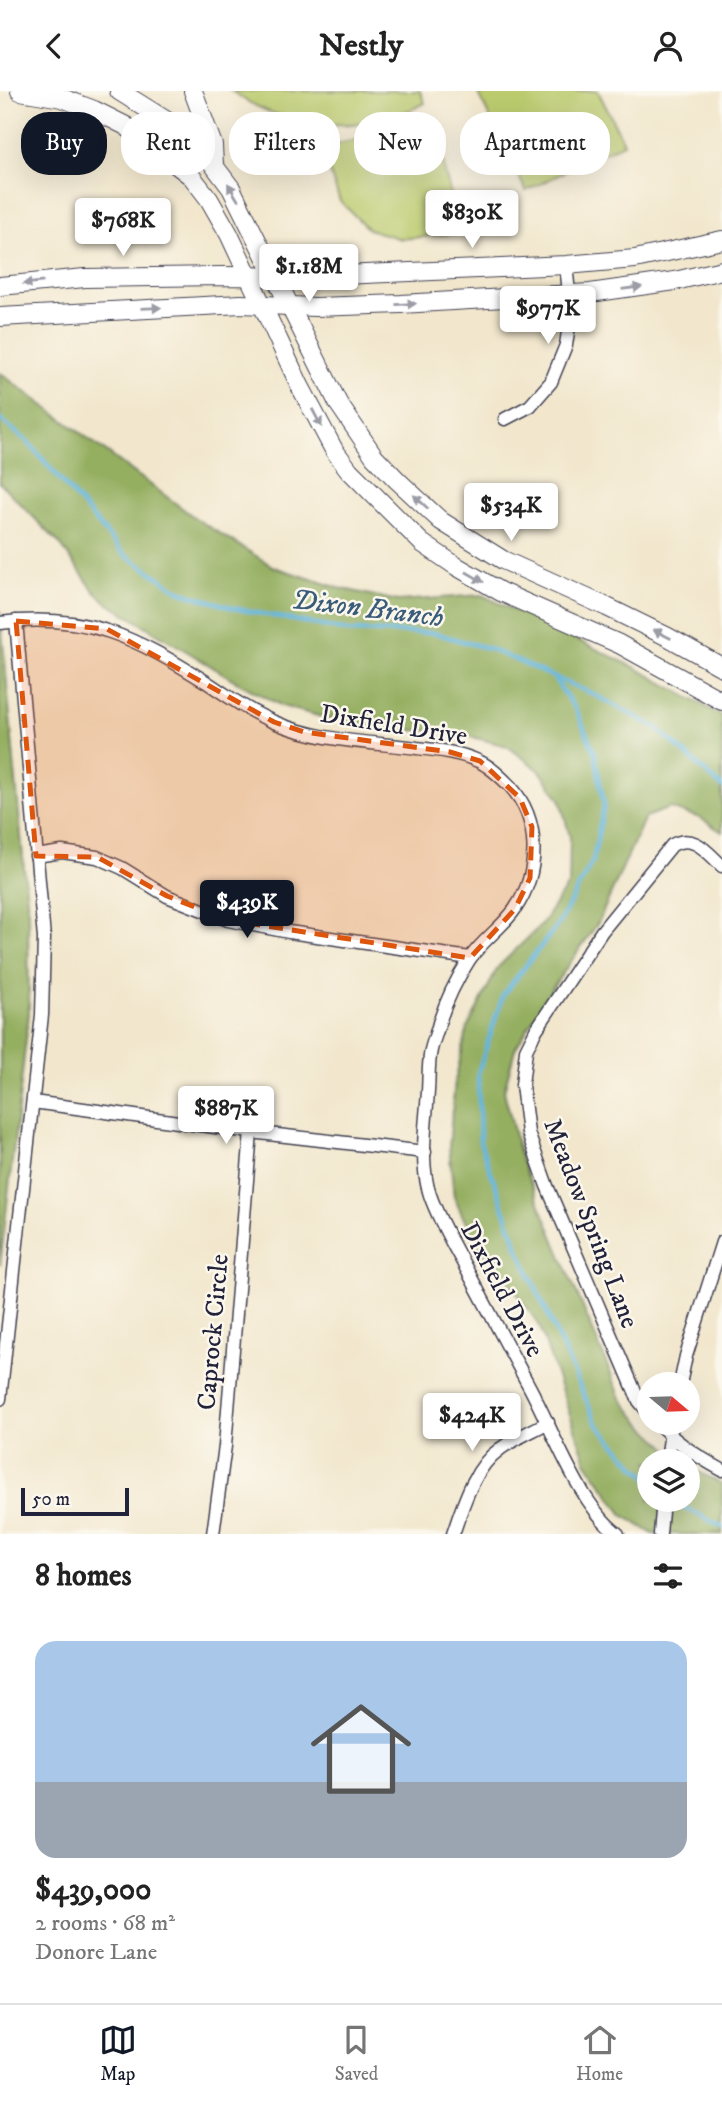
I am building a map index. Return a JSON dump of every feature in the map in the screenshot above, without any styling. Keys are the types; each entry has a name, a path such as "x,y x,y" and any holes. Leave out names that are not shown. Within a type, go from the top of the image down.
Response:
{"main road":[{"path":"20,91 62,98 94,110 126,126 192,177 209,199 300,387 334,450 349,470 422,543 501,592 619,644 722,701"},
{"path":"119,91 153,112"},
{"path":"193,91 201,112"},
{"path":"215,166 231,187 326,381 354,429 374,456 397,480 441,521 502,560 607,607 722,667"},
{"path":"0,286 85,278 275,277 566,265 635,259 722,240"},
{"path":"0,317 262,305 401,304 570,294 676,282 722,269"}],"street":[{"path":"505,419 530,405 551,382 566,345 571,312 566,265"},
{"name":"Dixfield Drive","path":"0,623 46,619 107,629 160,654 274,722 304,732 450,752 481,761 499,775 520,798 532,827 534,852 530,878 515,909 470,958 453,988 431,1052 425,1152 429,1193 582,1493 606,1525 618,1534"},
{"path":"0,1399 42,1015 44,938 16,621"},
{"name":"Meadow Spring Lane","path":"637,1396 547,1186 528,1133 522,1085 526,1050 602,931 672,845 690,840 700,844 722,866"},
{"path":"36,856 62,852 97,857 167,896 228,920 289,932 470,958"},
{"path":"33,1101 251,1132 425,1152"},
{"name":"Caprock Circle","path":"213,1534 225,1446 251,1132"},
{"path":"683,1372 722,1242"},
{"path":"453,1534 482,1467 499,1450 548,1422"},
{"path":"677,1435 703,1460 722,1470"},
{"path":"660,1534 662,1512"}],"highlighted area":[{"path":"16,621 107,629 274,722 304,732 450,752 480,761 520,798 532,827 530,878 515,909 470,958 228,920 167,896 97,857 36,856"}],"green space":[{"path":"231,91 420,91 425,103 403,112 354,112 352,124 340,124 340,112 271,112"},
{"path":"477,91 598,91 608,112 487,112"},
{"path":"610,115 624,143 610,150"},
{"path":"354,140 354,175 446,175 461,233 401,239 368,229 340,201 331,175 340,175 340,144"},
{"path":"518,175 559,175 526,191"},
{"path":"0,373 198,520 274,567 339,588 398,601 482,595 636,668 722,716 722,832 700,818 670,808 645,817 598,923 553,987 515,1049 504,1091 521,1160 621,1398 637,1418 637,1435 654,1435 668,1449 637,1449 637,1512 700,1512 700,1472 722,1484 722,1534 653,1534 623,1515 586,1461 539,1325 510,1283 476,1245 454,1197 449,1147 455,1081 468,1027 498,967 541,925 569,883 570,837 560,799 540,771 507,746 449,731 397,730 329,719 282,706 242,685 109,604 95,592 60,544 0,483"},
{"path":"0,609 28,911 29,1013 0,1266"}],"waterway":[{"name":"Dixon Branch","path":"0,419 28,442 124,554 179,591 233,608 348,631 434,633 490,649 595,695 657,728 722,787"},
{"path":"553,677 576,710 595,753 604,805 593,860 559,923 503,995 478,1073 480,1142 518,1248 597,1424 637,1468"},
{"path":"693,1512 722,1527"}]}
